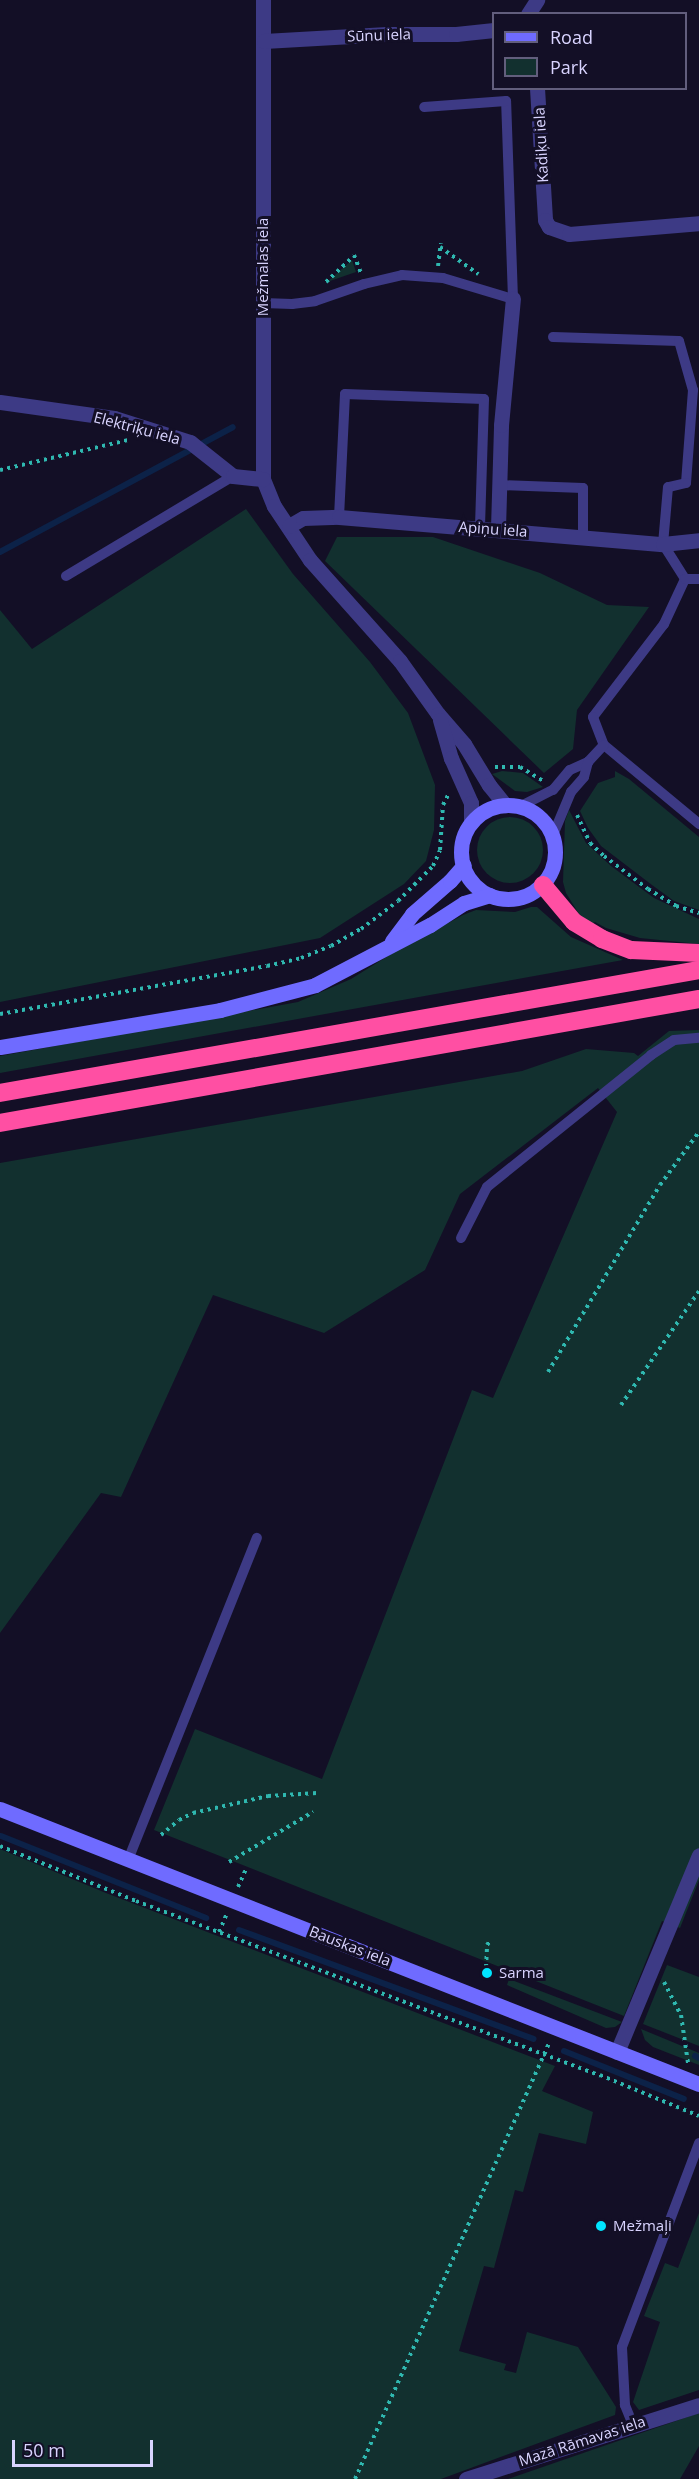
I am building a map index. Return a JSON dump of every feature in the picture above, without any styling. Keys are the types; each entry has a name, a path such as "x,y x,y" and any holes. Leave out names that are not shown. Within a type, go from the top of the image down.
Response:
{"highway":[{"path":"543,885 574,922 602,939 631,950 699,953"},
{"path":"0,1093 699,970"},
{"path":"0,1123 699,999"}],"main road":[{"path":"505,805 521,806 534,812 553,835 556,850 555,864 543,885 521,897 506,898 490,895 479,889 469,879 461,852 464,838 471,821 485,811 505,805"},
{"path":"390,944 412,914 450,881 464,865"},
{"path":"0,1047 220,1010 315,985 346,971 465,903 490,895"},
{"name":"Bauskas iela","path":"0,1809 695,2083"}],"street":[{"name":"Mežmalas iela","path":"263,0 263,479 274,506 310,560 400,661 438,714"},
{"name":"Sūnu iela","path":"264,41 387,34 456,34 492,30"},
{"name":"Kadiķu iela","path":"537,90 545,220 549,227 569,234 699,223"},
{"path":"498,528 498,485 513,299"},
{"name":"Elektriķu iela","path":"0,402 114,418 190,442 233,476"},
{"path":"233,476 263,479"},
{"name":"Apiņu iela","path":"289,526 303,518 339,517 498,528 663,544 699,540"},
{"path":"438,714 464,744 489,785 505,805"},
{"path":"438,714 451,758 471,803 471,821"},
{"path":"617,2052 699,1855"},
{"name":"Mazā Rāmavas iela","path":"466,2479 699,2404"}],"lane":[{"path":"263,303 292,304 315,301 364,284 402,275 443,278 513,299 506,101 424,107"},
{"path":"553,337 679,340 693,390 686,483 668,487 663,544 685,579"},
{"path":"339,517 345,394 484,399 480,528"},
{"path":"66,576 233,476"},
{"path":"498,485 583,488 583,536"},
{"path":"685,579 699,579"},
{"path":"685,579 664,624 593,717 604,745 699,824"},
{"path":"521,806 553,790 570,771 588,762 604,745"},
{"path":"553,835 571,792 584,777 588,762"},
{"path":"461,1238 487,1187 651,1055 674,1040 699,1038"},
{"path":"128,1860 257,1538"},
{"path":"633,2425 625,2405 622,2347 699,2143"}],"path":[{"path":"438,266 441,245 481,277"},
{"path":"322,288 354,255 362,273"},
{"path":"0,470 160,433"},
{"path":"488,770 502,766 520,767 546,784"},
{"path":"0,1014 267,966 301,958 330,946 361,929 398,901 433,866 440,849 443,805 456,787"},
{"path":"576,810 590,843 604,856 648,889 676,906 699,914"},
{"path":"548,1372 660,1185 699,1132"},
{"path":"621,1405 699,1291"},
{"path":"161,1835 179,1820 193,1813 268,1796 316,1793"},
{"path":"229,1862 313,1812"},
{"path":"0,1846 136,1901 546,2054 699,2116"},
{"path":"486,1967 487,1945 490,1941"},
{"path":"653,1967 681,2015 695,2083"},
{"path":"500,1978 502,1973"},
{"path":"355,2479 556,2028"}],"green space":[{"path":"352,260 356,272 327,282"},
{"path":"246,509 293,574 370,662 408,713 435,785 434,830 426,861 404,884 320,938 0,1002 0,610 32,649"},
{"path":"337,537 433,537 540,573 607,605 649,607 577,710 573,749 544,773 325,561"},
{"path":"502,771 523,773 543,787 527,792 515,791 492,774"},
{"path":"615,771 629,779 699,837 699,910 674,901 652,885 601,846 588,828 580,811 598,783 615,777"},
{"path":"569,810 586,843 611,866 654,898 699,919 699,944 640,938 606,928 595,922 591,925 579,914 566,893 563,882 565,821"},
{"path":"510,817 522,820 533,827 540,838 543,850 540,862 533,873 522,880 510,883 498,880 487,873 480,862 477,850 480,838 487,827 498,820"},
{"path":"537,907 571,937 623,960 0,1073 0,1056 298,1002 351,979 396,951 463,915 476,910 515,912"},
{"path":"699,1030 699,1880 680,1928 662,1921 624,2016 154,1830 195,1729 322,1779 472,1390 493,1398 617,1112 598,1088 460,1194 425,1270 324,1333 213,1295 121,1497 101,1493 0,1633 0,1163 522,1071 586,1049 634,1053 638,1056 669,1031"},
{"path":"0,1849 106,1893 555,2066 542,2091 593,2112 586,2144 539,2133 523,2192 515,2190 494,2268 484,2266 459,2351 506,2364 504,2370 516,2373 527,2332 578,2347 616,2407 615,2415 441,2479 0,2479"},
{"path":"667,1965 699,1977 699,2046 643,2024"},
{"path":"509,1979 622,2022 615,2027 606,2028 507,1985"},
{"path":"641,2029 699,2053 699,2065 653,2047 645,2040"},
{"path":"699,2213 699,2390 639,2410 633,2402 660,2322 644,2316 665,2263 678,2268"},
{"path":"699,2413 699,2446 680,2479 508,2479"}],"waterway":[{"path":"0,552 233,427"},
{"path":"1,1836 206,1918"},
{"path":"239,1930 534,2039"},
{"path":"564,2051 684,2099"},
{"path":"695,2056 699,2058"}],"place":[{"name":"Sarma","path":"487,1973"},
{"name":"Mežmaļi","path":"601,2226"}]}
